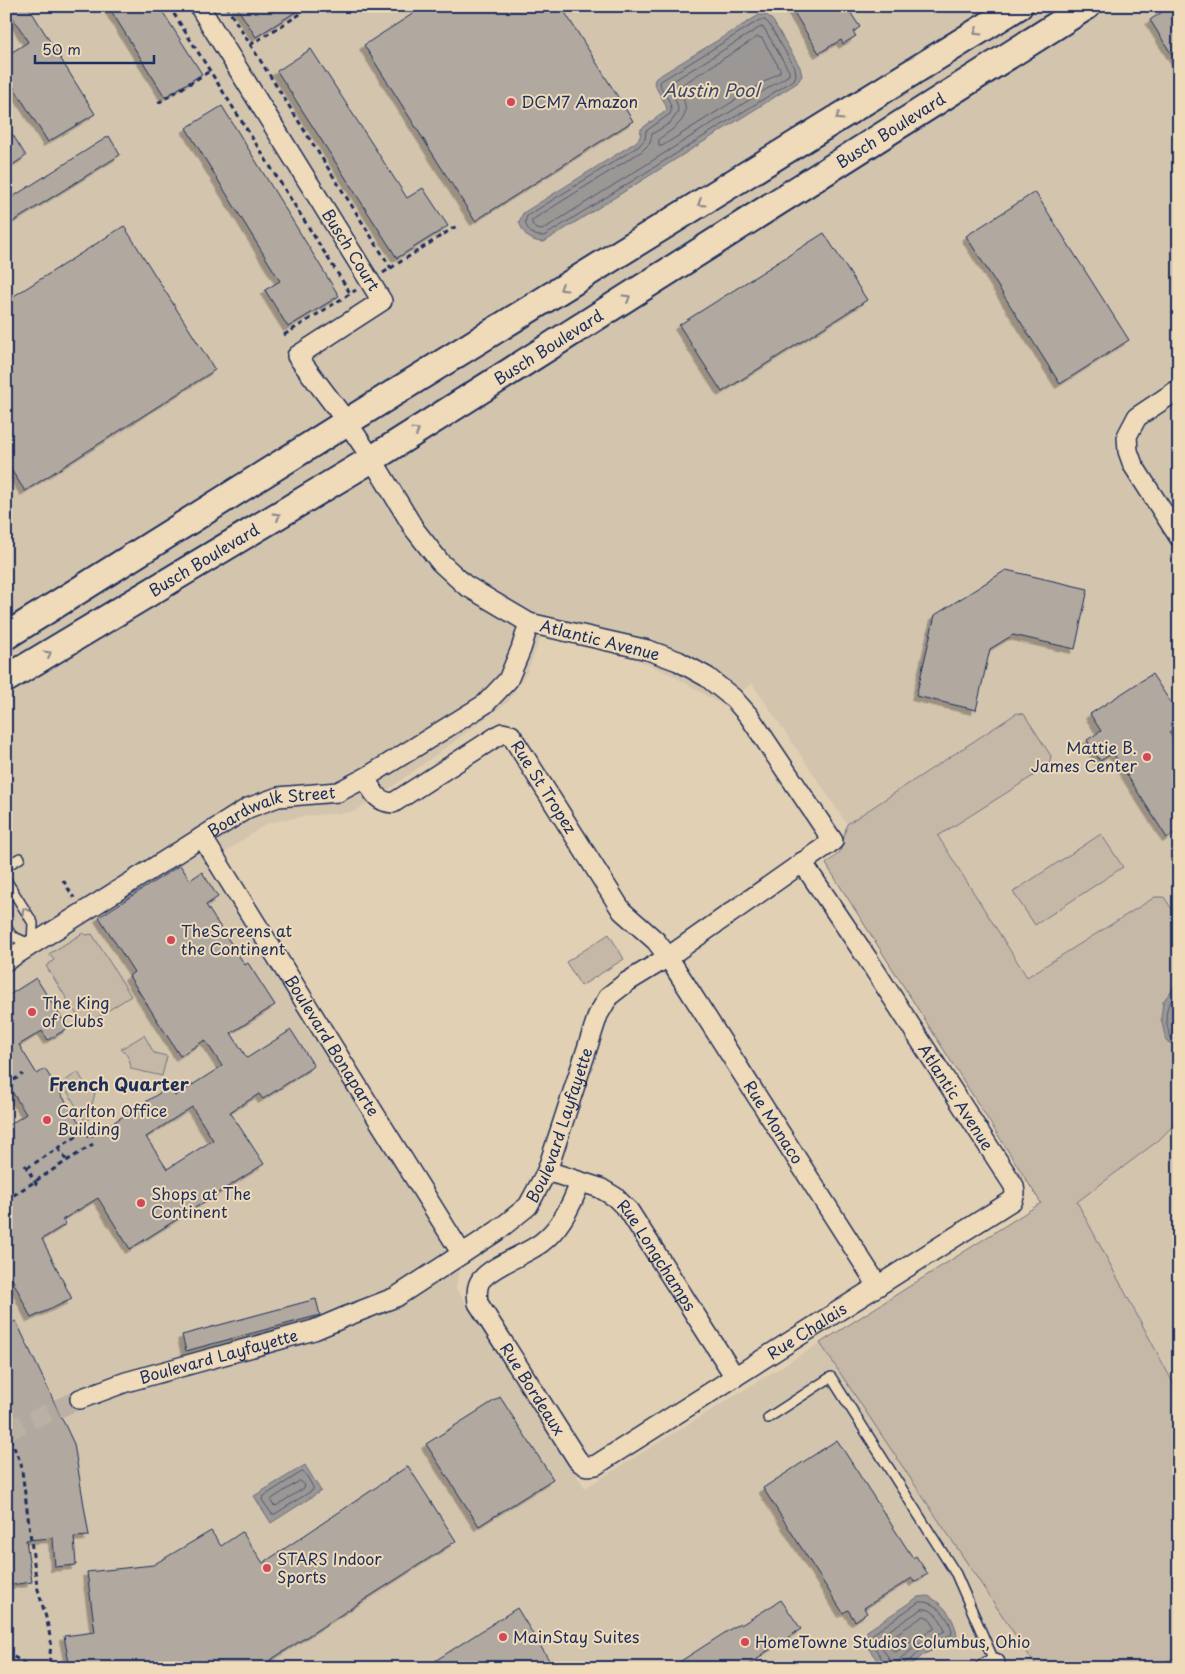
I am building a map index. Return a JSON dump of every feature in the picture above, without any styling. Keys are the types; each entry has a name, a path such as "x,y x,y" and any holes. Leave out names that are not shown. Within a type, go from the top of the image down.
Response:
{"main road":[{"path":"6,636 346,422 1018,6"},
{"name":"Busch Boulevard","path":"6,679 372,460 1087,6"}],"street":[{"name":"Busch Court","path":"199,6 382,301 298,356 372,460"},
{"path":"1179,389 1137,417 1127,436 1128,451 1133,465 1179,537"},
{"name":"Atlantic Avenue","path":"372,460 415,530 440,562 465,585 529,623 648,650 678,661 707,677 733,698 749,716 823,826"},
{"name":"Boardwalk Street","path":"6,961 248,808 278,797 338,792 485,704 508,680 529,623"},
{"name":"Rue St Tropez","path":"364,778 377,798 385,803 393,804 502,733 510,735 622,911 656,941 668,956"},
{"name":"Boulevard Layfayette","path":"80,1399 126,1382 314,1330 396,1297 498,1231 528,1206 547,1172 598,1015 609,996 833,841 823,826"},
{"name":"Boulevard Bonaparte","path":"202,837 462,1254"},
{"name":"Atlantic Avenue","path":"802,862 872,966 1014,1186 1013,1200 878,1286"},
{"name":"Rue Monaco","path":"668,956 878,1286"},
{"name":"Rue Longchamps","path":"547,1172 600,1188 615,1197 628,1211 735,1377"},
{"name":"Rue Bordeaux","path":"580,1182 574,1200 561,1222 541,1243 488,1274 480,1281 477,1292 478,1303 577,1459 582,1465 589,1467 596,1465 735,1377"},
{"name":"Rue Chalais","path":"735,1377 878,1286"}],"lane":[{"path":"6,866 20,858"},
{"path":"6,880 33,923 32,945 12,936 6,927"},
{"path":"768,1418 831,1377 956,1574 990,1665"}],"path":[{"path":"169,6 350,294"},
{"path":"226,6 391,268"},
{"path":"250,45 302,13"},
{"path":"158,103 210,71"},
{"path":"378,276 458,225"},
{"path":"284,335 363,285"},
{"path":"6,1085 23,1074"},
{"path":"36,1183 26,1167 85,1131"},
{"path":"6,1200 36,1183 93,1144"},
{"path":"58,1148 67,1161"},
{"path":"6,1430 21,1463 37,1586 51,1642 49,1668"},
{"path":"6,1652 32,1668"}],"shaded area":[{"path":"6,6 1179,6 1179,920 1164,897 1155,897 1028,977 937,835 1049,766 1017,713 847,824 752,683 724,706 672,675 636,659 542,635 527,672 508,702 377,798 353,812 305,816 268,823 215,859 462,1254 456,1288 585,1488 820,1343 1037,1667 6,1668"},
{"path":"1017,713 1024,714 1051,756 1049,766 938,836 1027,977 1155,897 1164,897 1179,920 1177,983 1163,1002 1166,1041 1179,1047 1179,1119 1159,1140 1077,1202 1179,1394 1179,1656 1149,1668 1034,1668 1036,1666 820,1343 1041,1203 826,864 840,852 847,824"},
{"path":"1101,834 1123,867 1035,925 1013,892"},
{"path":"83,933 86,935 92,934 131,996 84,1026 46,966 54,960 49,954"},
{"path":"609,934 624,959 581,986 566,962"},
{"path":"144,1035 154,1053 167,1056 162,1076 131,1069 128,1058 121,1049"},
{"path":"78,1072 87,1088 95,1093 87,1124 62,1083"},
{"path":"1179,1119 1179,1394 1076,1202 1159,1140"}],"water":[{"name":"Austin Pool","path":"759,15 767,15 773,21 800,67 802,76 797,83 544,242 535,241 525,234 519,222 523,213 636,142 640,137 641,129 667,110 654,82 656,78"},
{"path":"1179,958 1179,1047 1166,1041 1161,1018 1163,1002 1177,983"},
{"path":"305,1465 321,1491 271,1523 254,1496"},
{"path":"928,1596 939,1603 952,1618 957,1638 923,1655 914,1663 903,1668 883,1668 868,1648 867,1631 918,1597"}],"building":[{"path":"6,6 28,6 95,114 48,142 6,75 6,56 28,42"},
{"path":"108,6 159,6 202,74 165,97"},
{"path":"236,6 305,6 256,37"},
{"name":"DCM7 Amazon","path":"425,6 561,6 633,121 475,221 364,45"},
{"path":"790,6 846,6 860,27 853,32 856,36 843,44 841,40 819,53"},
{"path":"1171,6 1179,6 1179,66 1150,20"},
{"path":"311,49 407,198 423,188 448,226 397,258 277,71"},
{"path":"222,106 339,296 288,327 265,290 280,281 186,128"},
{"path":"6,124 26,156 6,169"},
{"path":"109,136 120,155 6,226 6,201"},
{"path":"1035,192 1129,340 1060,384 966,236"},
{"path":"124,226 215,370 25,491 6,462 6,301"},
{"path":"824,233 867,300 722,392 679,325"},
{"path":"1006,570 1088,589 1075,649 1013,635 990,649 976,710 916,696 935,615"},
{"name":"Mattie B. James Center","path":"1152,674 1179,715 1179,726 1169,732 1179,747 1179,830 1167,838 1113,753 1100,761 1087,740 1101,731 1090,714"},
{"path":"180,865 190,880 202,872 218,897 206,905 245,965 248,963 275,1005 231,1033 247,1058 291,1030 314,1066 263,1099 259,1094 230,1112 264,1164 130,1249 98,1198 62,1220 66,1224 42,1239 72,1299 31,1318 6,1266 6,1127 26,1114 6,1082 6,997 36,978 68,1028 48,1040 42,1031 19,1045 37,1074 45,1069 89,1138 169,1087 175,1096 222,1066 205,1040 180,1056 129,976 134,972 99,917","holes":["192,1107 213,1140 167,1169 146,1137"]},
{"path":"316,1299 320,1315 186,1351 182,1335"},
{"path":"16,1321 74,1444 89,1536 74,1537 76,1565 55,1567 53,1538 26,1540 32,1582 11,1585 6,1556 6,1325"},
{"path":"500,1397 553,1479 479,1526 426,1444"},
{"path":"837,1440 913,1558 916,1556 928,1574 914,1582 912,1578 864,1608 867,1613 855,1621 848,1610 843,1613 763,1488"},
{"name":"STARS Indoor Sports","path":"408,1466 456,1541 258,1668 70,1668 64,1636 95,1632 87,1572 153,1565 211,1531 221,1546 242,1532 263,1563"},
{"name":"HomeTowne Studios Columbus, Ohio","path":"781,1600 801,1629 744,1668 670,1668 740,1623 741,1625"},
{"name":"MainStay Suites","path":"517,1608 554,1668 424,1668"}],"tunnel":[{"path":"6,1431 80,1399"}],"place":[{"name":"DCM7 Amazon","path":"511,102"},
{"name":"Mattie B. James Center","path":"1147,757"},
{"name":"TheScreens at the Continent","path":"171,940"},
{"name":"The King of Clubs","path":"32,1012"},
{"name":"Carlton Office Building","path":"47,1120"},
{"name":"Shops at The Continent","path":"141,1203"},
{"name":"STARS Indoor Sports","path":"267,1568"},
{"name":"MainStay Suites","path":"503,1637"},
{"name":"HomeTowne Studios Columbus, Ohio","path":"745,1642"}],"district":[{"name":"French Quarter","path":"119,1085"}]}
